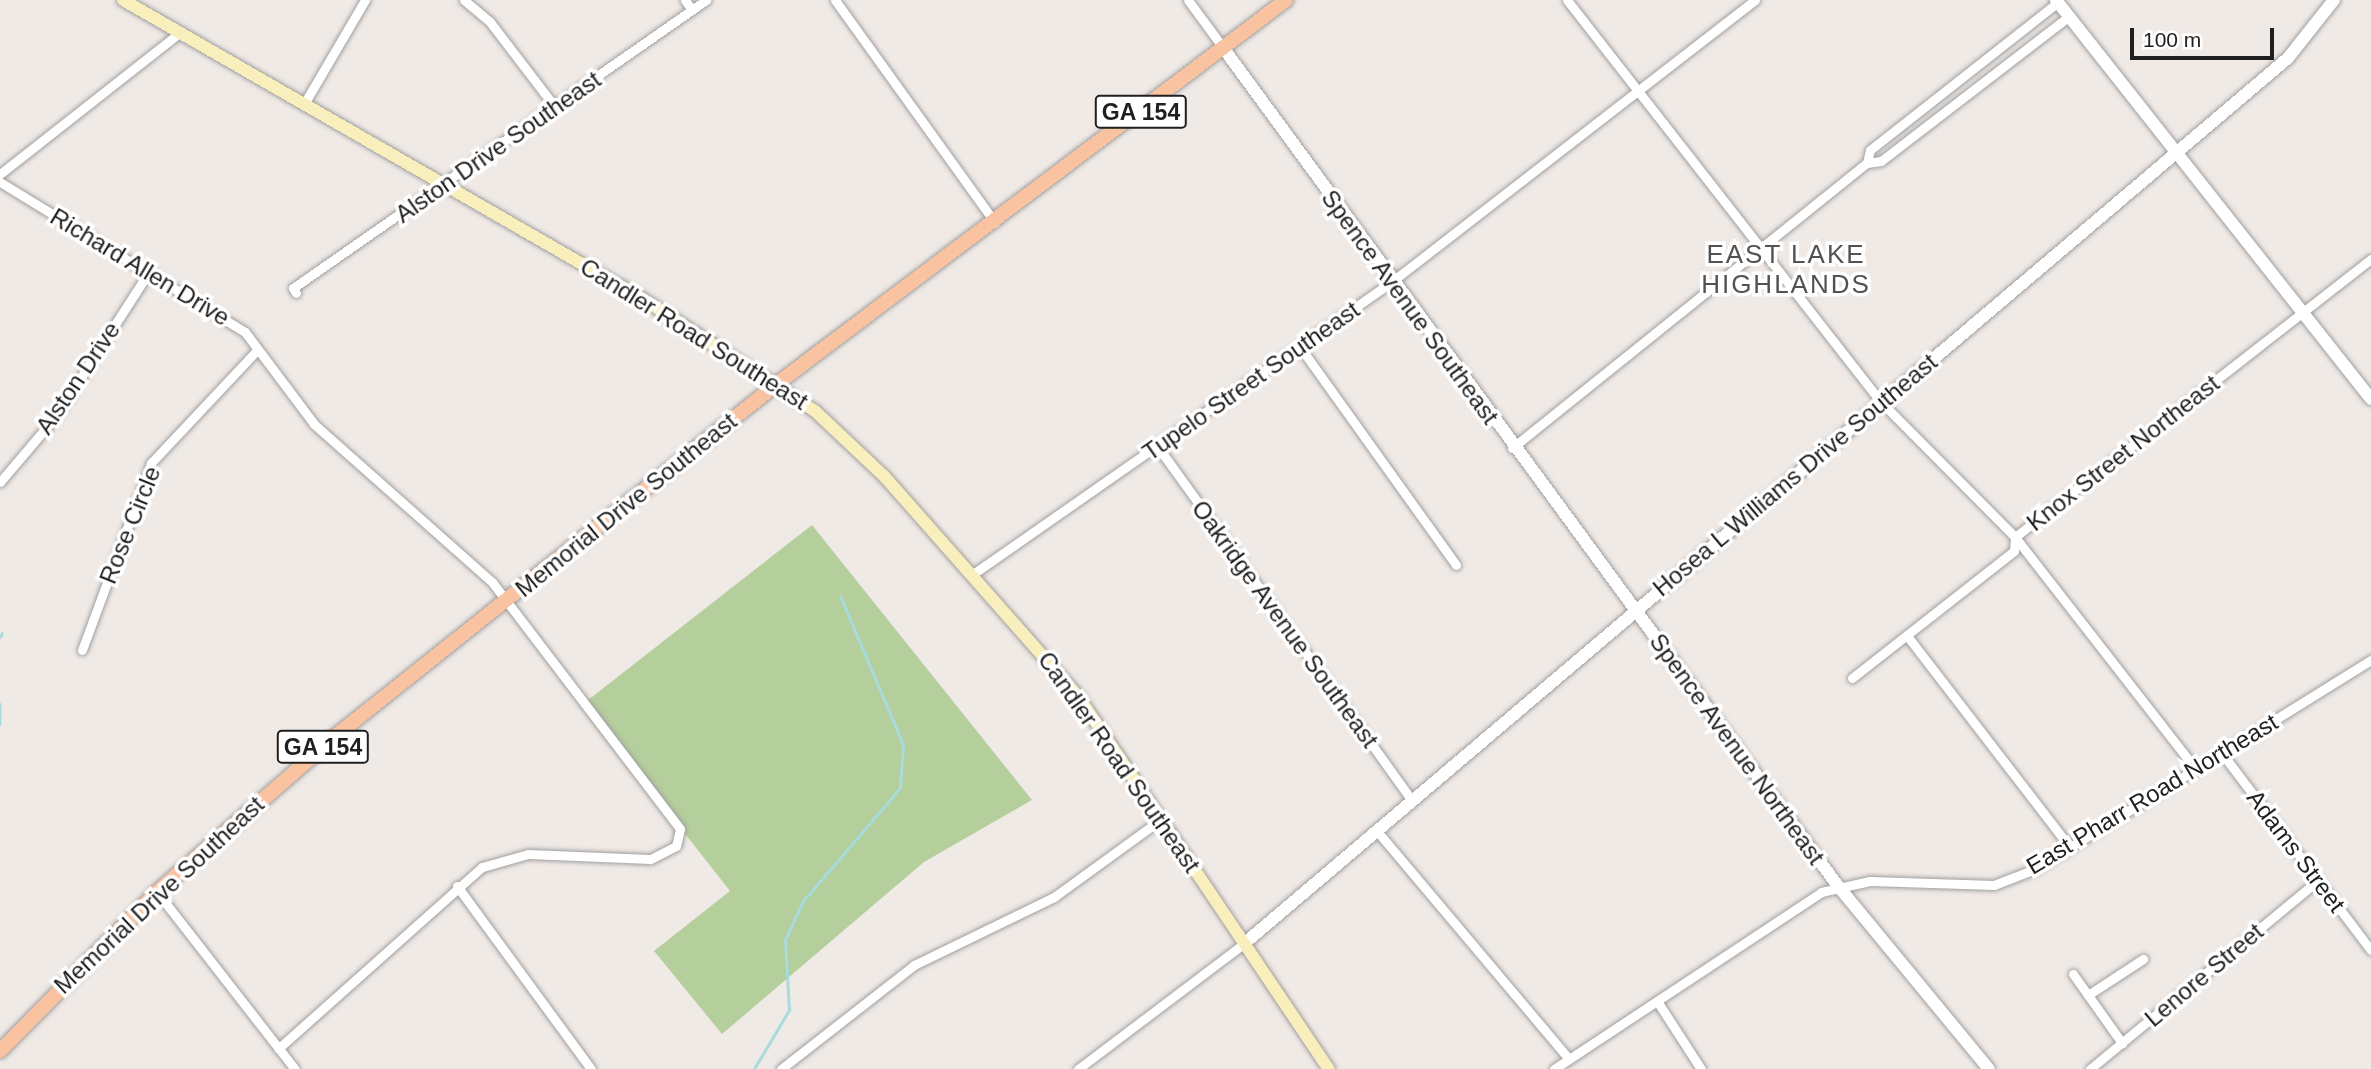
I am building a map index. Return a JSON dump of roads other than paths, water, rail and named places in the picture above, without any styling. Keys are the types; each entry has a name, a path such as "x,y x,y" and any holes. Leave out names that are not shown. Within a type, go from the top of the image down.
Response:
{"main road":[{"name":"Candler Road Southeast","path":"123,0 178,34 446,183 778,383 884,476 973,573 1078,696 1329,1069"},
{"name":"Memorial Drive Southeast","path":"0,1051 157,892 338,734 778,383 995,223 1286,0"}],"street":[{"path":"304,104 365,0"},
{"path":"464,0 491,22 555,107"},
{"path":"685,0 692,10"},
{"name":"Alston Drive Southeast","path":"296,293 293,288 706,0"},
{"path":"835,0 995,223"},
{"name":"Spence Avenue Southeast","path":"1188,0 1390,283 1636,611"},
{"path":"1567,0 1881,402 2015,537 2195,768"},
{"name":"Tupelo Street Southeast","path":"973,573 1158,447 1390,283 1755,0"},
{"name":"Hosea L Williams Drive Southeast","path":"1246,942 2288,58 2334,0"},
{"path":"1867,163 1870,149 2057,1 2371,399"},
{"path":"1512,448 1867,163 1881,161 2069,16"},
{"path":"0,174 178,34"},
{"name":"Richard Allen Drive","path":"0,182 227,317 314,424 492,582 504,603 680,830 676,846 660,856 512,856 482,867 457,886"},
{"name":"Knox Street Northeast","path":"1852,678 2014,551 2015,537 2371,259"},
{"name":"Alston Drive","path":"0,482 56,416 150,270"},
{"path":"1300,347 1456,565"},
{"name":"Rose Circle","path":"82,650 151,463 256,351"},
{"name":"Oakridge Avenue Southeast","path":"1158,447 1412,801"},
{"name":"Spence Avenue Northeast","path":"1636,611 1838,886 1989,1069"},
{"path":"1908,636 2070,847"},
{"name":"East Pharr Road Northeast","path":"1554,1069 1793,906 1838,886 1870,881 1994,885 2070,847 2371,660"},
{"name":"Adams Street","path":"2221,752 2371,950"},
{"path":"781,1069 914,965 1054,897 1160,820"},
{"path":"1377,831 1569,1059"},
{"name":"Lenore Street","path":"2090,1069 2317,881"},
{"path":"278,1049 457,886 592,1069"},
{"path":"157,892 295,1069"},
{"path":"1079,1069 1246,942"},
{"path":"2088,995 2143,959"},
{"path":"2073,974 2122,1043"},
{"path":"1657,1001 1701,1069"}],"waterway":[{"path":"754,1069 789,1010 785,940 803,901 900,788 903,745 841,598"},
{"path":"0,637 2,633"},
{"path":"0,704 0,724"}],"district":[{"name":"EAST LAKE HIGHLANDS","path":"1786,270"}]}
